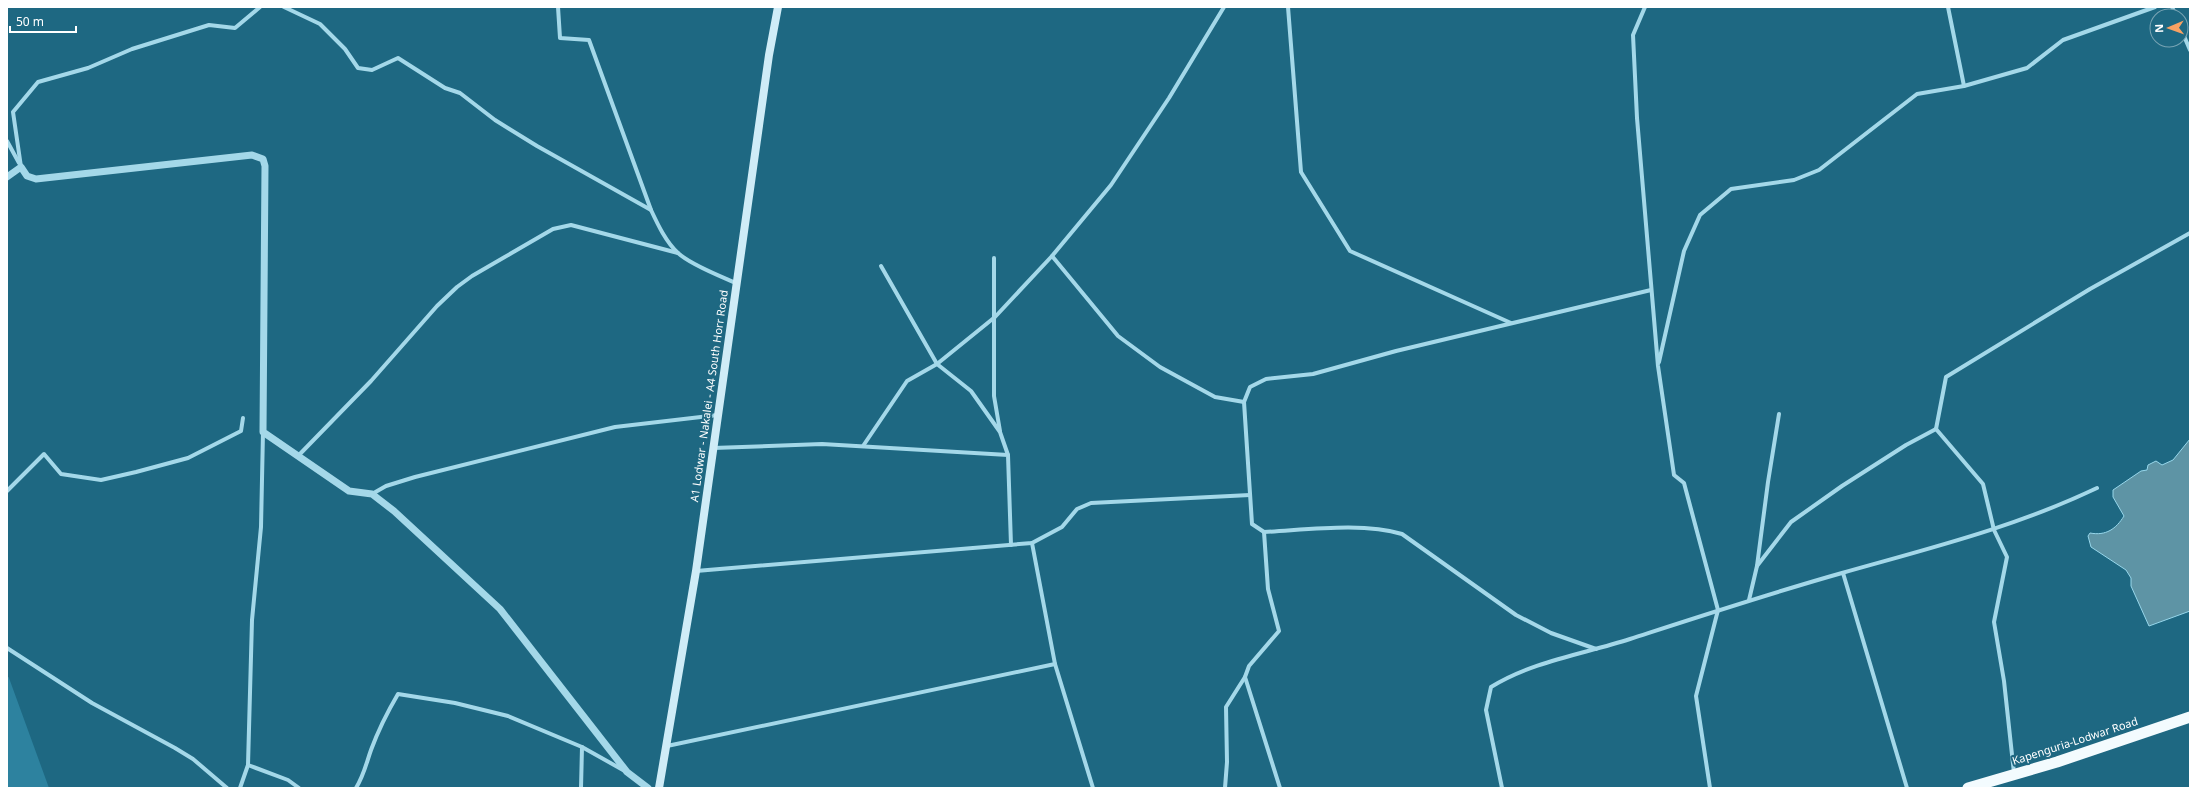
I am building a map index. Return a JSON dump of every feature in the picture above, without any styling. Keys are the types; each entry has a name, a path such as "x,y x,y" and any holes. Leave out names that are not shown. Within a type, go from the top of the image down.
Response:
{"highway":[{"name":"Kapenguria-Lodwar Road","path":"1968,788 2093,750 2190,717"}],"main road":[{"name":"A1 Lodwar - Nakalei - A4 South Horr Road","path":"659,788 696,571 769,55 778,7"}],"street":[{"path":"21,167 13,112 38,82 88,68 132,49 209,26 235,28 260,7"},
{"path":"284,7 320,24 345,50 358,68 372,70 398,58 445,88 460,93 495,120 537,146 652,210"},
{"path":"558,7 560,38 589,40 652,210 661,230 678,253"},
{"path":"863,446 907,381 937,364 995,317 1052,256 1111,185 1170,98 1224,7"},
{"path":"1288,7 1301,172 1350,251 1512,324"},
{"path":"1645,7 1633,35 1637,118 1658,366 1674,475 1684,483 1718,610 1696,696 1710,788"},
{"path":"1948,7 1964,86"},
{"path":"1658,366 1684,251 1700,215 1731,189 1794,180 1819,170 1917,94 1964,86 2027,68 2063,40 2155,7"},
{"path":"7,141 27,176 36,179 252,155 263,159 265,166 261,527 252,620 248,765 240,788"},
{"path":"7,177 21,167"},
{"path":"298,456 371,381 437,306 457,287 553,229 563,225 571,225 678,253 713,273 736,283"},
{"path":"1936,429 1946,377 2090,289 2190,233"},
{"path":"1052,256 1118,336 1160,367 1215,397 1244,402"},
{"path":"994,258 994,396 1000,432 1008,455 1011,545"},
{"path":"881,266 937,364 972,391 1000,432"},
{"path":"1596,649 1551,633 1516,615 1402,534 1387,529 1368,528 1264,532 1252,524 1244,402 1250,387 1266,378 1314,374 1396,351 1651,290"},
{"path":"1749,600 1758,566 1768,482 1779,414"},
{"path":"372,494 386,486 415,477 615,427 718,415"},
{"path":"7,491 44,454 61,474 102,480 188,458 241,431 243,418"},
{"path":"1936,429 1983,484 1994,530 2007,557 1994,622 2004,681 2014,774"},
{"path":"1758,566 1791,522 1842,486 1906,445 1936,429"},
{"path":"263,432 349,491 372,494 394,511 500,609 627,772"},
{"path":"713,448 822,444 1008,455"},
{"path":"1502,788 1486,710 1492,687 1512,674 1749,600 1994,530 2052,510 2097,488"},
{"path":"696,571 1032,543 1062,527 1077,509 1091,503 1250,495"},
{"path":"1225,788 1227,762 1226,707 1245,677 1249,666 1279,631 1268,589 1264,532"},
{"path":"1032,543 1055,664 1093,788"},
{"path":"1843,573 1907,788"},
{"path":"7,648 92,703 193,759 227,788"},
{"path":"667,746 1055,664"},
{"path":"1245,677 1280,788"},
{"path":"356,788 365,774 371,750 398,694 455,703 508,716 582,747 627,772 648,788"},
{"path":"581,788 582,747"},
{"path":"248,765 288,780 299,788"}],"shaded area":[{"path":"2190,439 2190,611 2149,626 2131,586 2131,578 2126,570 2091,547 2088,536 2090,533 2096,534 2106,532 2114,528 2124,516 2113,497 2113,490 2141,471 2147,470 2148,465 2156,461 2162,465 2173,460"},
{"path":"9,677 49,788 7,788 7,678"}]}
